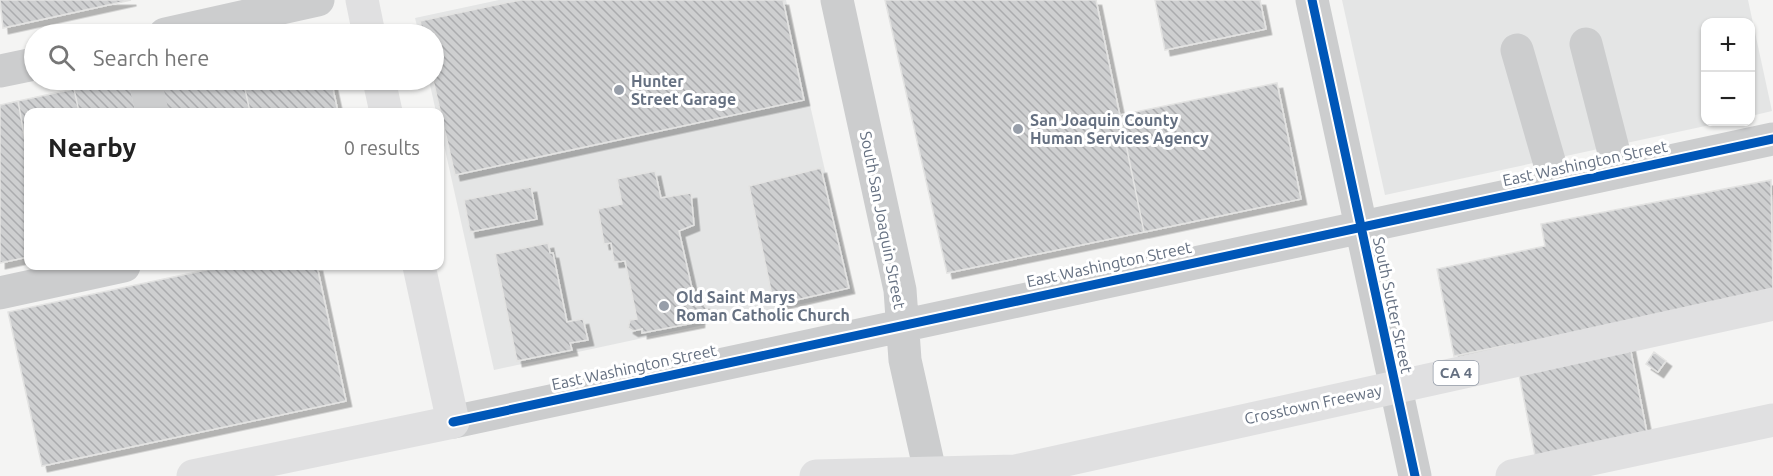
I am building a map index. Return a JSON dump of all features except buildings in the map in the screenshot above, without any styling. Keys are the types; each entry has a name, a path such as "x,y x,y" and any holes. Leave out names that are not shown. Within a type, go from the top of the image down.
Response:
{"main road":[{"path":"362,0 367,24"},
{"path":"381,90 385,108"},
{"path":"420,270 453,422"},
{"path":"1654,330 1773,293"},
{"name":"Crosstown Freeway","path":"816,476 1007,473 1773,304"},
{"path":"1512,476 1773,420"},
{"name":"East Washington Street","path":"193,476 453,422"},
{"path":"1692,438 1773,438"}],"street":[{"path":"210,24 318,0"},
{"name":"South San Joaquin Street","path":"837,0 900,290 905,360 931,476"},
{"name":"South Sutter Street","path":"1312,0 1415,476"},
{"path":"1586,44 1619,172"},
{"path":"1517,50 1556,185"},
{"path":"0,71 24,66"},
{"path":"147,90 151,108"},
{"name":"East Washington Street","path":"453,422 1773,139"},
{"path":"0,292 105,270"}],"shaded area":[{"path":"499,0 786,0 853,293 494,370 444,145 444,108 435,108 431,90 444,90 444,24 416,24 415,18"},
{"path":"1342,0 1748,0 1752,18 1701,18 1701,126 1705,126 1385,195"},
{"path":"1755,32 1772,111 1755,115"}],"cycle path":[{"path":"1312,0 1415,476"},
{"path":"453,422 1773,139"}],"place":[{"name":"Hunter Street Garage","path":"619,90"},
{"name":"San Joaquin County Human Services Agency","path":"1018,129"},
{"name":"Old Saint Marys Roman Catholic Church","path":"664,306"}]}
